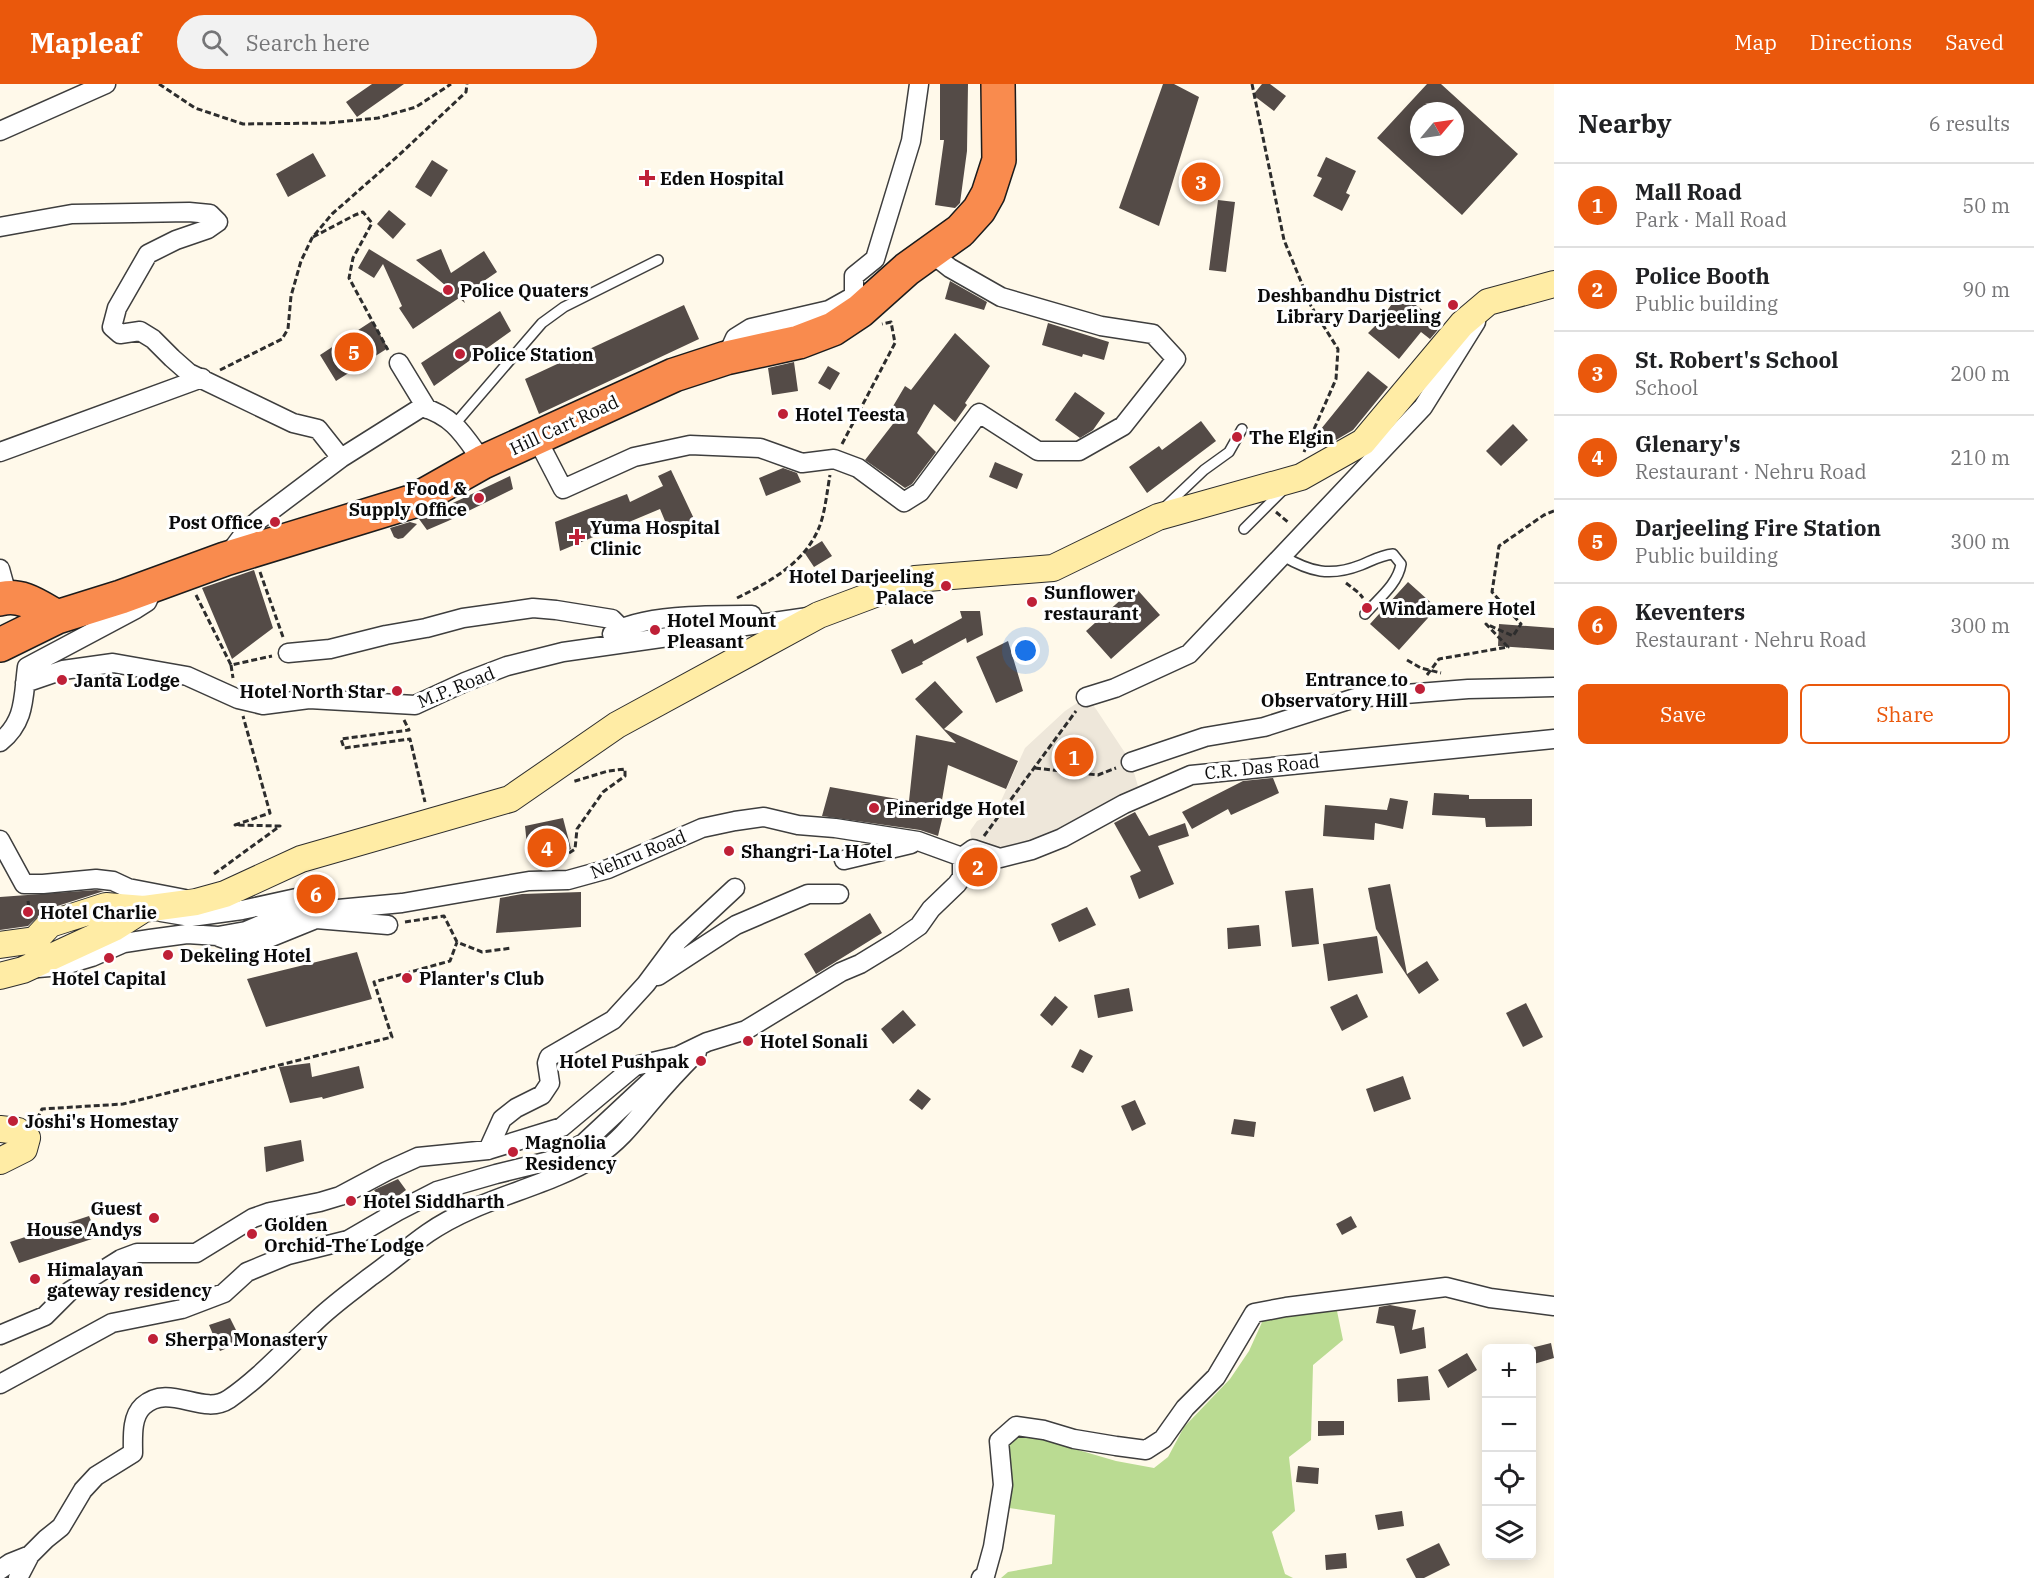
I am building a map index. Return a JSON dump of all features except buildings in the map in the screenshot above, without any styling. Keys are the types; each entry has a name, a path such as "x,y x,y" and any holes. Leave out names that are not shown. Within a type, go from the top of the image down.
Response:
{"highway":[{"name":"Hill Cart Road","path":"0,645 59,617 239,555 414,501 483,462 658,382 726,358 799,342 833,328 860,311 907,269 931,253 970,221 988,194 999,160 998,84"},
{"path":"3,588 59,617"}],"main road":[{"path":"0,945 35,940 50,924 106,906 144,909 225,894 301,859 510,799 617,725 819,615 915,579 1053,568 1158,517 1297,479 1363,442 1462,324 1488,302 1554,284"},
{"path":"12,973 114,928 144,909"},
{"path":"0,1130 18,1131 27,1138 24,1149 0,1161"}],"street":[{"path":"0,131 106,84"},
{"path":"726,358 735,338 751,328 829,310 854,296 854,276 874,259 904,162 910,141 919,84"},
{"path":"0,227 72,214 189,212 210,214 218,222 208,229 176,240 148,254 117,308 112,327 120,334 140,331 153,339 189,373 293,423 318,429 341,458"},
{"path":"536,437 563,489 634,457 690,445 760,448 802,463 834,459 858,468 904,502 920,492 979,413 1038,451 1079,451 1123,426 1176,359 1153,334 1101,326 1001,297 950,268 931,253"},
{"path":"1086,697 1115,688 1189,654 1424,407 1488,302"},
{"path":"399,363 427,409"},
{"path":"0,452 202,378"},
{"path":"239,555 246,531 341,458 422,407 437,412 455,424 483,462"},
{"path":"0,742 14,728 22,711 27,667 147,602 155,584"},
{"path":"288,653 330,649 463,618 533,608 612,619 620,627"},
{"path":"581,649 620,627 650,621 706,615 819,615"},
{"name":"M.P. Road","path":"25,683 63,670 113,663 187,676 238,699 263,705 309,699 415,705 507,666 581,649 819,615"},
{"path":"1131,762 1205,737 1264,727 1355,698 1468,689 1554,687"},
{"name":"C.R. Das Road","path":"975,853 1000,858 1032,850 1062,838 1124,804 1191,775 1554,739"},
{"name":"Nehru Road","path":"144,909 191,917 242,910 301,897 310,904 338,909 381,905 529,881 568,880 608,869 702,828 764,817 798,825 836,828 975,853"},
{"path":"0,840 24,884 96,879 113,881 128,888 191,899"},
{"path":"844,860 918,842"},
{"path":"0,1335 45,1316 70,1291 121,1259 137,1253 196,1253 253,1218 340,1196 418,1157 488,1150 562,1127 635,1066 678,1056 707,1042 746,1030 841,972 860,964 919,926 930,909 962,877 975,853"},
{"path":"488,1150 502,1119 516,1108 542,1095 550,1083 547,1063 549,1057 613,1020 646,984 678,941 735,888"},
{"path":"646,984 736,925 808,894 839,894"},
{"path":"218,936 246,931 310,904"},
{"path":"12,973 62,966 124,944 187,933 218,936 247,946 316,919 388,925"},
{"path":"18,1578 30,1556 61,1527 83,1490 96,1476 133,1453 133,1427 141,1407 154,1399 169,1396 206,1404 227,1400 277,1360 315,1321 429,1233 480,1204 564,1173 596,1157 614,1144 675,1074 707,1042"},
{"path":"0,1384 112,1323 182,1309 224,1293 247,1272 288,1255 348,1240 437,1191 549,1161 584,1143 678,1056"},
{"path":"981,1578 985,1576 993,1547 1003,1485 999,1441 1016,1426 1116,1446 1146,1449 1163,1439 1185,1408 1216,1377 1254,1313 1446,1287 1490,1298 1554,1306"},
{"path":"0,1570 10,1563 30,1556"}],"lane":[{"path":"455,424 542,323 564,307 658,260"},
{"path":"1158,517 1177,494 1229,452 1242,429"},
{"path":"1244,529 1297,479"},
{"path":"1283,556 1305,568 1330,572 1353,568 1393,554 1401,564 1396,581 1367,611"}],"path":[{"path":"159,84 195,108 243,124 267,124 328,123 378,118 416,107 451,84"},
{"path":"202,378 282,339 288,329 291,296 301,261 312,238 332,214 466,92 468,84"},
{"path":"1252,84 1284,240 1311,306 1338,349 1336,379 1305,446 1297,479"},
{"path":"312,238 363,212 372,223 353,258 349,278 391,356 399,363"},
{"path":"1267,505 1303,535"},
{"path":"1414,693 1439,659 1508,647 1486,624 1513,636 1521,624 1492,592 1499,546 1544,515 1554,511"},
{"path":"189,572 194,589 231,665 288,653 239,555"},
{"path":"1330,572 1359,593 1367,611"},
{"path":"1407,660 1430,670"},
{"path":"975,853 1086,697"},
{"path":"191,899 280,826 235,825 270,813 238,699"},
{"path":"397,704 409,730 341,739 344,748 410,739 430,822"},
{"path":"1035,768 1098,775 1131,762"},
{"path":"529,881 575,849 577,829 603,792 625,776 625,769 608,771 569,783"},
{"path":"24,884 35,940"},
{"path":"388,925 444,916 457,942 482,952 512,948"},
{"path":"27,1138 42,1109 123,1104 392,1037 374,982 450,961 457,942"}],"green space":[{"path":"1337,1311 1343,1340 1313,1365 1311,1440 1289,1457 1295,1511 1272,1532 1285,1574 1293,1578 1001,1578 1008,1572 1052,1564 1055,1515 1009,1508 1010,1480 1007,1446 1020,1433 1116,1461 1154,1468 1168,1457 1184,1427 1230,1379 1249,1351 1263,1320 1287,1313"}],"shaded area":[{"path":"1086,697 1131,762 1139,790 1020,852 973,849 970,831 977,821 996,812 1025,748 1065,711"}],"place":[{"name":"Eden Hospital","path":"647,178"},
{"name":"St. Robert's School","path":"1201,182"},
{"name":"Police Quaters","path":"448,290"},
{"name":"Deshbandhu District Library Darjeeling","path":"1453,305"},
{"name":"Darjeeling Fire Station","path":"354,352"},
{"name":"Police Station","path":"460,354"},
{"name":"Hotel Teesta","path":"783,414"},
{"name":"The Elgin","path":"1237,437"},
{"name":"Food & Supply Office","path":"479,498"},
{"name":"Post Office","path":"275,522"},
{"name":"Yuma Hospital Clinic","path":"577,537"},
{"name":"Hotel Darjeeling Palace","path":"946,586"},
{"name":"Sunflower restaurant","path":"1032,602"},
{"name":"Windamere Hotel","path":"1367,608"},
{"name":"Hotel Mount Pleasant","path":"655,630"},
{"name":"Janta Lodge","path":"62,680"},
{"name":"Entrance to Observatory Hill","path":"1420,689"},
{"name":"Hotel North Star","path":"397,691"},
{"name":"Mall Road","path":"1074,757"},
{"name":"Pineridge Hotel","path":"874,808"},
{"name":"Glenary's","path":"547,848"},
{"name":"Shangri-La Hotel","path":"729,851"},
{"name":"Police Booth","path":"978,867"},
{"name":"Keventers","path":"316,894"},
{"name":"Hotel Charlie","path":"28,912"},
{"name":"Dekeling Hotel","path":"168,955"},
{"name":"Hotel Capital","path":"109,958"},
{"name":"Planter's Club","path":"407,978"},
{"name":"Hotel Sonali","path":"748,1041"},
{"name":"Hotel Pushpak","path":"701,1061"},
{"name":"Joshi's Homestay","path":"13,1121"},
{"name":"Magnolia Residency","path":"513,1152"},
{"name":"Hotel Siddharth","path":"351,1201"},
{"name":"Guest House Andys","path":"154,1218"},
{"name":"Golden Orchid-The Lodge","path":"252,1234"},
{"name":"Himalayan gateway residency","path":"35,1279"},
{"name":"Sherpa Monastery","path":"153,1339"}]}
